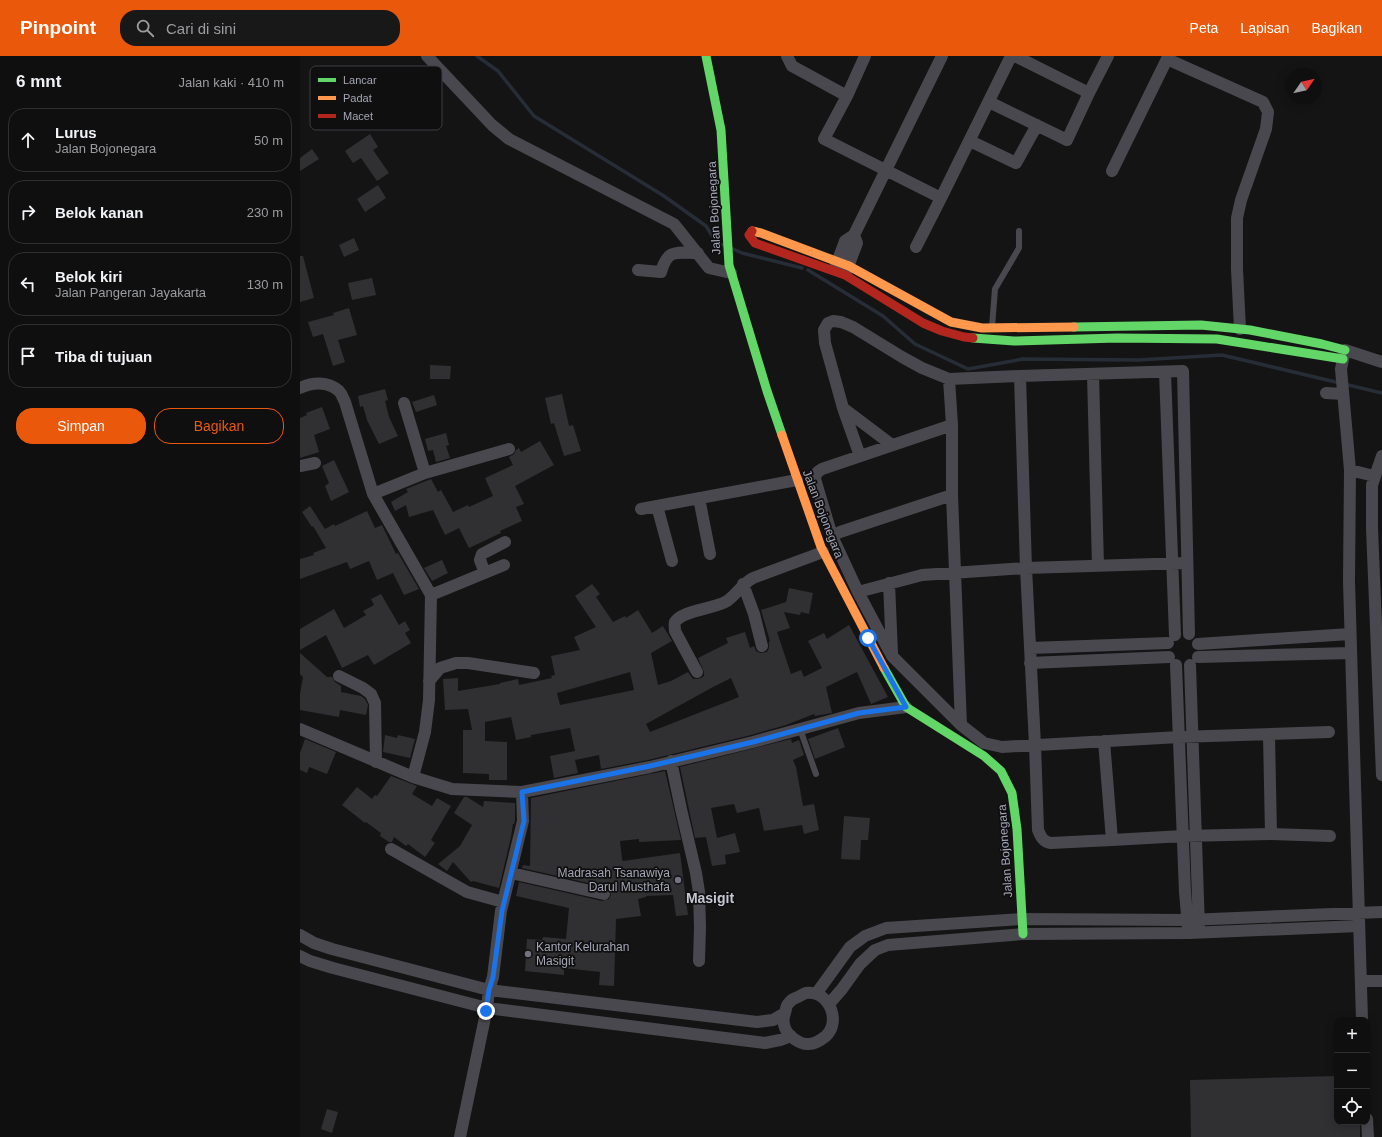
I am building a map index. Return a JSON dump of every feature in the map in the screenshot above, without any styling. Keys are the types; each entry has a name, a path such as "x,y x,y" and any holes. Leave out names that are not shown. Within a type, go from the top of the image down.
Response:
{"street":[{"path":"427,56 436,66"},
{"name":"Jalan Bojonegara","path":"706,56 721,130 730,269 767,391 797,480 823,552 906,707 984,756 1001,771 1012,793 1017,829 1023,934"},
{"path":"788,56 792,66 847,96"},
{"path":"865,56 847,96 824,139 941,198"},
{"path":"842,268 845,241 854,235 942,56"},
{"path":"916,246 970,141 1011,56"},
{"path":"1015,56 1089,93"},
{"path":"989,102 1067,141 1108,56"},
{"path":"1112,171 1166,57 1263,102 1268,112 1266,129 1241,200 1237,218 1237,269 1248,343"},
{"path":"442,72 492,125 509,139 674,224 709,268 730,269"},
{"path":"970,141 1016,163 1037,125"},
{"path":"1343,360 1322,344 1245,329 1201,326 992,329 951,322 842,268 761,233 751,231 749,235 755,243 842,268 923,323 942,331 964,337 1014,341 1117,338 1198,338 1248,343 1343,360 1382,362"},
{"path":"638,270 661,272 664,261 673,253 698,253"},
{"path":"860,456 843,408 825,343 824,330 828,323 833,321 841,322 852,327 922,368 949,379 1183,371 1188,634"},
{"path":"964,337 967,325"},
{"path":"1343,360 1342,389 1350,470 1350,634 1359,920 1364,981 1362,1017"},
{"path":"1165,372 1172,563 1172,639 1166,650 1172,661 1178,737 1183,836 1194,933"},
{"path":"1092,374 1098,566"},
{"path":"1020,376 1030,663 1038,830 1040,837 1045,842 1051,843 1183,836 1270,834 1330,836"},
{"path":"949,379 952,425 954,572 961,725"},
{"path":"300,388 318,383 332,386 340,392 345,402 372,494 431,595 429,700 425,732 413,777"},
{"path":"1326,394 1342,389"},
{"path":"404,403 425,473"},
{"path":"843,408 892,445"},
{"path":"952,425 822,468 816,474 815,479 832,536 858,592 892,656 961,725 984,743 1002,747 1178,737 1329,732"},
{"path":"372,494 425,473 509,450"},
{"path":"1382,456 1372,485 1377,528 1382,774"},
{"path":"300,466 316,464"},
{"path":"1350,470 1374,476"},
{"path":"641,509 797,480"},
{"path":"832,536 952,495"},
{"path":"699,498 710,554"},
{"path":"657,506 672,561"},
{"path":"485,573 480,560 482,554 505,542"},
{"path":"697,672 675,631 674,625 676,620 686,614 723,603 743,584 752,578 823,552"},
{"path":"858,592 922,575 954,572 1026,568 1187,563"},
{"path":"431,595 504,565"},
{"path":"889,583 892,656"},
{"path":"743,584 754,614 762,646"},
{"path":"1030,648 1172,639 1183,633 1194,637 1198,644 1199,652 1194,661 1192,737 1196,836 1193,920"},
{"path":"1198,644 1350,634"},
{"path":"1030,663 1172,661 1185,666 1194,661 1351,653"},
{"path":"429,681 440,668 456,663 468,663 534,673"},
{"path":"339,676 363,688 371,694 375,703 376,762"},
{"path":"300,729 413,777 452,789 522,792 671,761 753,742 859,713 906,707"},
{"path":"1269,735 1270,834"},
{"path":"1104,741 1112,840"},
{"path":"671,761 699,892 700,927 698,961"},
{"path":"460,1137 487,1008 489,990 493,977 503,902 524,821 522,792"},
{"path":"391,849 467,892 503,902"},
{"path":"511,873 604,894"},
{"path":"829,1004 860,964 875,950 888,945 1023,934 1194,933 1359,920 1382,912"},
{"path":"816,994 850,947 865,936 886,928 1022,919 1359,920"},
{"path":"300,935 314,943 332,950 489,990 757,1022 773,1020 785,1013"},
{"path":"300,956 310,961 333,968 487,1008 765,1042 780,1040 791,1036"},
{"path":"1364,981 1381,981"},
{"path":"807,993 816,994 824,998 831,1007 834,1016 830,1033 820,1040 809,1044 800,1043 791,1036 785,1028 783,1020 787,1004 794,998 807,993"},
{"path":"1367,1125 1368,1137"}],"lane":[{"path":"992,329 995,289 1019,248 1019,232"},
{"path":"800,728 816,774"}],"building":[{"path":"370,134 378,147 373,150 389,173 377,181 361,158 353,163 345,151"},
{"path":"312,149 319,159 300,171 300,158"},
{"path":"378,185 386,198 365,212 357,199"},
{"path":"354,238 359,250 344,257 339,245"},
{"path":"300,256 303,256 314,298 300,302"},
{"path":"372,278 376,295 352,300 348,283"},
{"path":"349,308 357,335 338,340 345,362 333,366 323,334 313,337 308,322 334,315 333,313"},
{"path":"430,365 451,366 450,379 430,379"},
{"path":"385,389 388,400 385,401 389,417 398,436 379,444 367,420 363,406 360,407 358,396"},
{"path":"562,394 569,426 573,425 581,451 564,456 554,423 551,424 545,398"},
{"path":"434,395 437,405 416,412 412,402"},
{"path":"322,407 330,429 314,435 319,452 300,458 300,418 307,415 306,413"},
{"path":"446,433 449,445 446,446 450,458 436,462 433,450 428,451 425,439"},
{"path":"540,441 554,465 515,486 524,504 516,507 522,521 500,531 501,533 469,548 459,528 445,535 433,510 409,517 406,505 395,511 391,502 408,492 406,489 431,479 438,492 441,490 453,512 468,505 469,507 493,496 485,478 513,465 509,457 514,454 516,450 519,448 521,452"},
{"path":"334,460 349,492 331,501 325,486 329,483 322,466"},
{"path":"310,506 325,529 367,511 375,528 382,525 396,554 398,553 419,589 404,595 393,573 377,580 369,561 350,569 347,562 300,579 300,559 314,555 313,553 326,548 313,526 312,527 302,512"},
{"path":"442,560 448,573 432,581 424,568"},
{"path":"592,584 600,594 596,597 613,622 625,616 626,618 638,610 652,633 663,626 672,641 651,653 658,685 671,681 688,672 693,679 701,678 704,676 704,672 698,658 728,643 726,638 745,632 750,648 754,646 756,651 760,653 767,652 770,641 761,610 786,602 789,588 813,593 809,614 801,612 800,615 784,612 790,628 777,632 791,674 801,670 804,677 822,668 808,641 824,633 827,639 849,625 888,697 871,704 857,672 826,687 832,713 815,716 814,714 786,725 751,735 648,760 601,769 599,755 575,760 578,773 554,778 550,756 575,751 570,728 531,735 531,737 516,740 511,717 485,722 485,741 507,742 507,780 489,780 489,774 463,773 463,730 472,730 468,709 445,710 443,679 458,678 458,691 500,684 518,679 519,685 552,678 551,676 555,675 551,656 580,650 574,637 596,627 575,596","holes":["630,672 634,690 560,705 557,693","731,678 739,697 650,732 646,724"]},
{"path":"381,594 399,625 405,621 410,630 405,633 411,643 374,665 368,655 342,668 326,635 300,650 300,629 334,609 344,628 366,615 363,611 374,605 371,599"},
{"path":"300,653 327,677 332,677 335,682 341,686 341,692 361,696 365,699 368,705 366,715 340,710 339,717 300,710 300,694 303,677 300,674"},
{"path":"838,728 845,747 815,759 808,739"},
{"path":"385,735 397,738 398,735 415,739 410,758 383,752"},
{"path":"305,739 336,752 327,774 309,767 307,773 300,770 300,753"},
{"path":"791,739 792,743 799,740 804,755 793,760 796,767 803,806 814,804 819,830 804,834 802,825 764,831 759,808 737,813 734,804 711,808 717,838 735,833 740,852 725,855 726,864 712,866 706,837 695,838 680,767"},
{"path":"665,771 681,840 639,842 639,839 620,841 622,859 623,861 680,853 688,915 676,916 673,895 646,896 638,899 641,916 616,919 614,986 599,985 600,972 564,968 564,975 525,971 527,939 542,940 543,937 566,939 569,908 516,896 519,882 602,901 609,899 611,895 609,889 606,887 522,868 523,865 530,866 531,798"},
{"path":"391,776 417,786 412,794 432,806 437,798 451,806 431,840 435,843 425,857 408,844 406,846 394,837 392,842 389,842 380,836 381,833 366,822 365,823 342,805 357,787 372,799 375,795 377,796"},
{"path":"464,797 467,797 483,807 484,801 515,803 515,820 499,888 473,881 471,882 453,862 447,871 438,864 460,846 472,825 454,813"},
{"path":"844,816 870,818 868,840 861,840 860,860 841,859"},
{"path":"1334,1076 1334,1125 1360,1125 1360,1137 1191,1137 1190,1080"},
{"path":"327,1109 338,1112 332,1133 321,1129"}],"waterway":[{"path":"477,56 498,71 534,116 664,196 706,226 716,242 723,245"},
{"path":"733,249 742,253 802,268"},
{"path":"808,270 883,316 915,344 968,369 1023,359 1138,360 1222,355 1382,393"}],"traffic: fast":[{"path":"706,56 721,130 729,265 767,391 782,435"},
{"path":"1074,327 1201,325 1250,330 1345,350"},
{"path":"973,338 1014,341 1117,338 1217,339 1343,359"},
{"path":"884,668 906,707 984,756 1001,771 1012,793 1017,829 1023,934"}],"traffic: slow":[{"path":"752,231 849,266 951,322 982,328 1074,327"},
{"path":"782,435 821,547 884,668"}],"traffic: jam":[{"path":"752,231 749,235 755,243 845,275 923,323 942,331 973,338"}],"place":[{"name":"Madrasah Tsanawiya Darul Musthafa","path":"678,880"},
{"name":"Kantor Kelurahan Masigit","path":"528,954"}],"district":[{"name":"Masigit","path":"710,898"}],"route":[{"path":"486,1011 489,990 492,984 503,902 524,821 522,792 650,766 753,742 859,713 906,707 868,638"}]}
